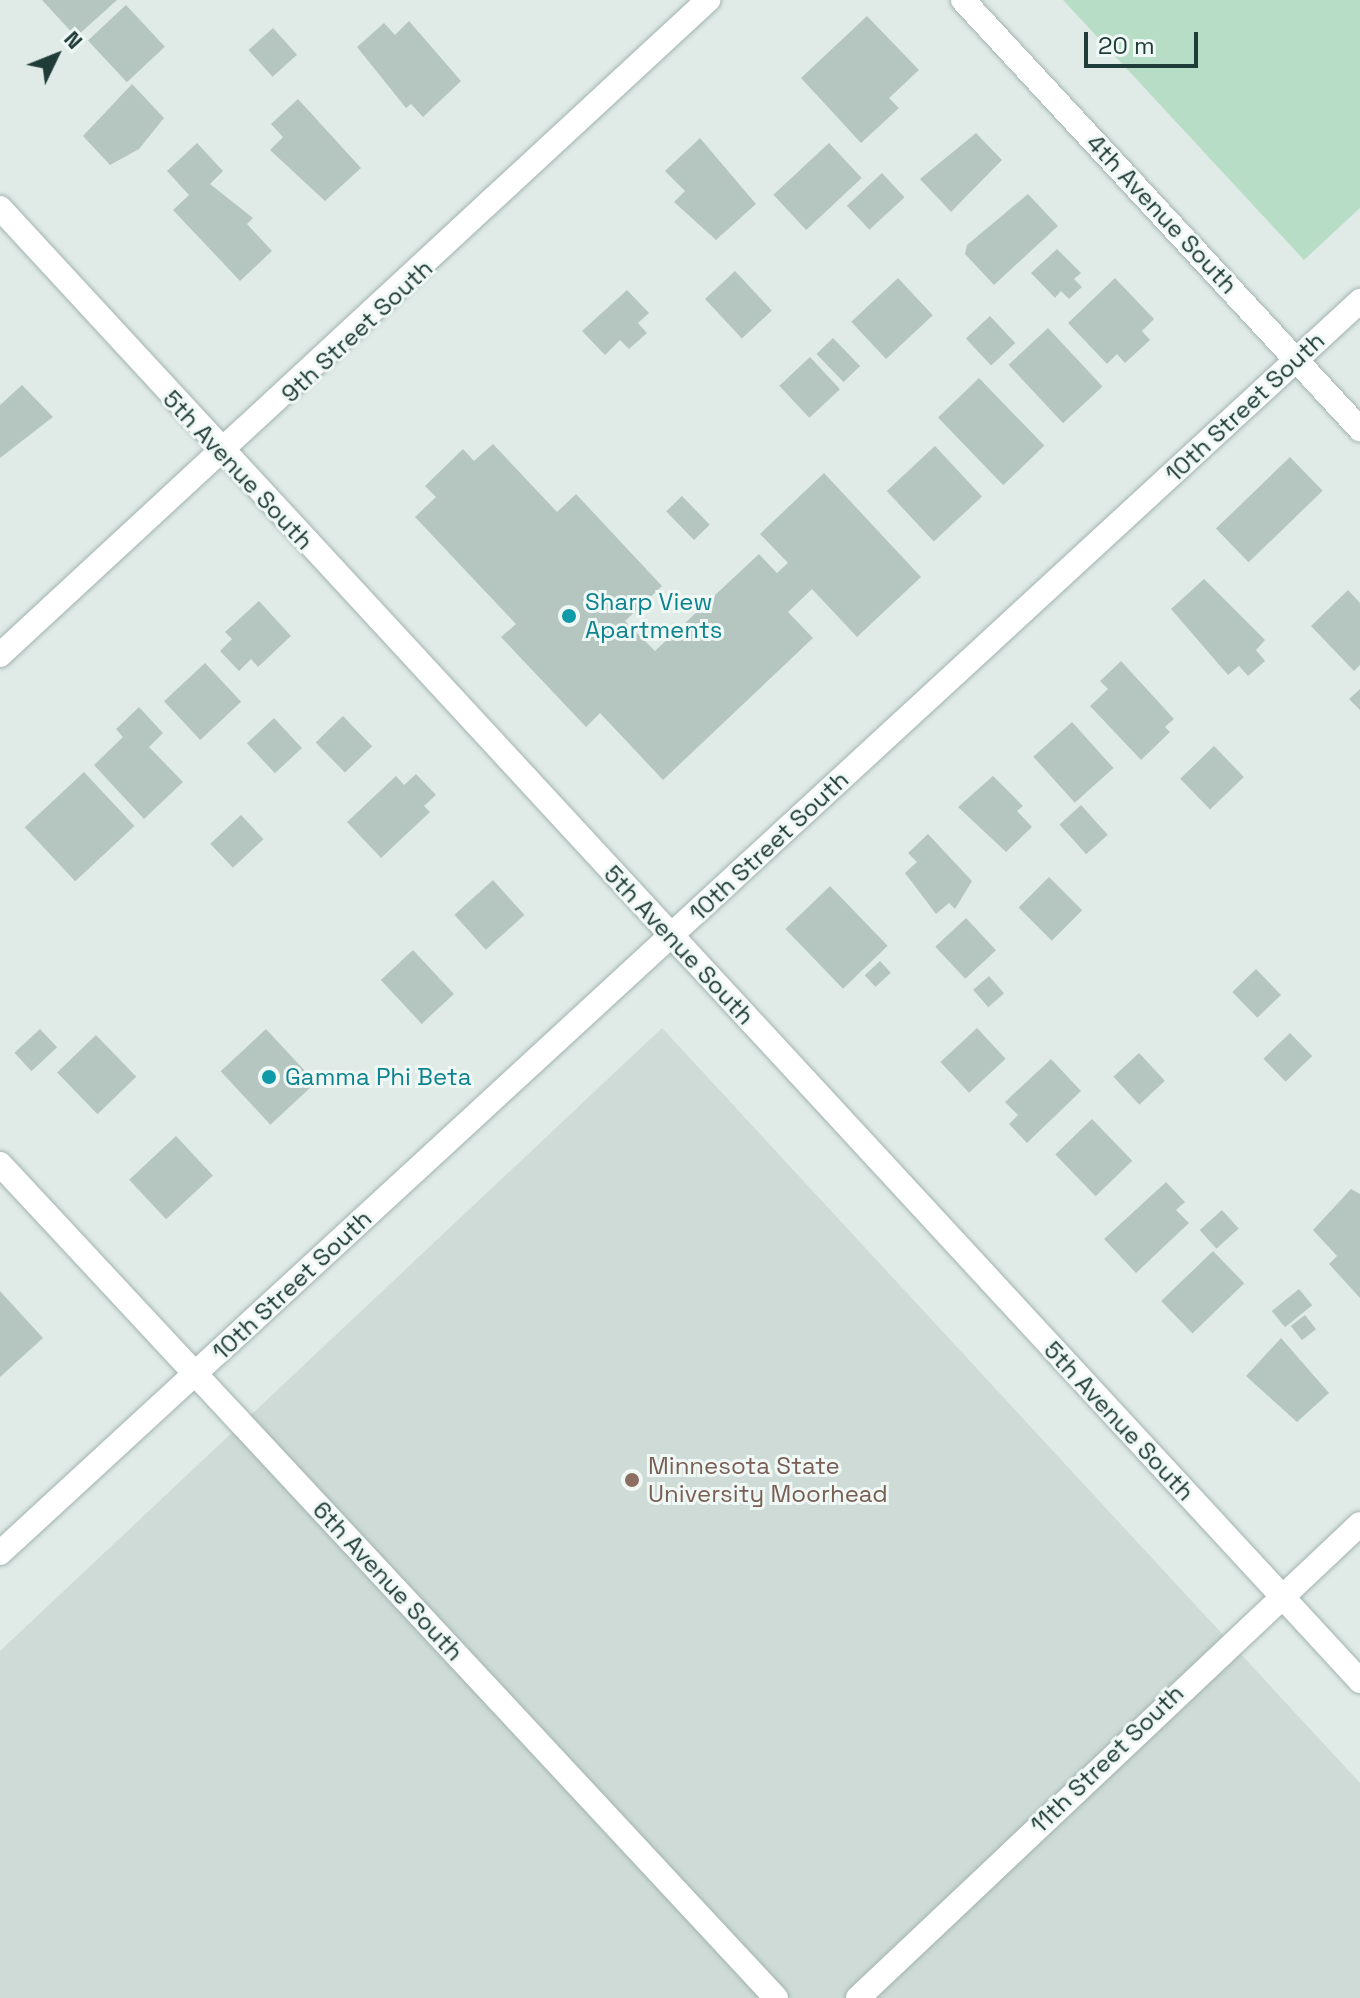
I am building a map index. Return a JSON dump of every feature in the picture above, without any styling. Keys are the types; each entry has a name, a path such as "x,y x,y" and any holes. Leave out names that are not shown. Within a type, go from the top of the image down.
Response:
{"street":[{"name":"9th Street South","path":"0,655 219,451 273,409 708,0"},
{"name":"4th Avenue South","path":"963,0 1360,429"},
{"name":"5th Avenue South","path":"0,208 219,451 1360,1681"},
{"name":"10th Street South","path":"0,1553 1360,301"},
{"name":"6th Avenue South","path":"0,1164 776,1998"},
{"name":"11th Street South","path":"858,1998 1280,1595 1360,1524"}],"shaded area":[{"name":"Minnesota State University Moorhead","path":"662,1028 1360,1783 1360,1998 0,1998 0,1651"}],"green space":[{"path":"1063,0 1360,0 1360,208 1304,260"}],"building":[{"path":"42,0 117,0 76,37"},
{"path":"126,5 165,47 127,82 88,40"},
{"path":"867,16 919,70 889,98 899,108 861,143 801,78"},
{"path":"409,21 461,81 423,117 411,104 406,108 357,47 384,23 395,35"},
{"path":"273,28 297,55 273,77 248,50"},
{"path":"132,84 164,118 139,149 110,165 83,136"},
{"path":"298,99 361,168 325,201 270,150 283,137 271,124"},
{"path":"976,133 1002,160 951,212 920,179"},
{"path":"700,138 756,204 716,240 674,202 685,191 665,171"},
{"path":"197,143 223,171 210,184 253,218 247,224 272,251 240,281 173,210 189,195 167,171"},
{"path":"829,143 862,178 806,230 773,195"},
{"path":"882,173 905,197 869,230 847,206"},
{"path":"1028,194 1058,226 994,285 965,254 967,245"},
{"path":"1057,249 1081,273 1074,279 1082,287 1069,299 1061,291 1055,298 1031,273"},
{"path":"735,271 772,310 742,338 705,299"},
{"path":"898,278 933,315 886,359 851,322"},
{"path":"1115,278 1154,319 1142,331 1150,340 1125,363 1117,354 1107,364 1068,323"},
{"path":"627,290 649,313 638,323 647,333 629,349 620,340 605,355 582,331"},
{"path":"990,316 1015,343 991,366 966,339"},
{"path":"1048,328 1103,387 1063,423 1009,365"},
{"path":"833,338 860,366 844,382 816,354"},
{"path":"810,357 840,389 809,418 779,386"},
{"path":"979,378 1044,446 1003,485 938,418"},
{"path":"22,385 53,417 0,458 0,405"},
{"name":"Sharp View Apartments","path":"493,444 557,512 576,494 662,586 625,621 655,651 759,554 777,573 788,563 760,534 824,473 921,577 857,637 812,589 788,612 813,638 663,780 600,713 586,727 501,637 516,624 415,517 436,497 425,486 463,449 474,461"},
{"path":"935,446 982,496 934,541 887,491"},
{"path":"1290,457 1323,491 1249,562 1216,529"},
{"path":"682,496 710,525 694,540 666,511"},
{"path":"1204,579 1265,640 1256,650 1265,661 1248,676 1239,666 1228,675 1171,609"},
{"path":"1348,590 1360,603 1360,665 1354,671 1311,626"},
{"path":"259,601 291,636 258,667 251,659 239,671 220,651 232,639 225,632"},
{"path":"1121,661 1174,719 1165,727 1170,732 1141,760 1090,706 1108,689 1100,681"},
{"path":"205,663 241,702 200,740 164,701"},
{"path":"1360,689 1360,710 1349,699"},
{"path":"139,707 163,733 149,747 183,782 144,819 94,765 123,737 116,729"},
{"path":"343,716 372,746 345,773 316,742"},
{"path":"274,718 302,748 275,773 247,743"},
{"path":"1072,722 1113,768 1075,803 1033,757"},
{"path":"1214,746 1244,777 1210,810 1180,779"},
{"path":"84,772 134,826 75,881 25,827"},
{"path":"416,774 436,795 424,806 430,812 381,858 347,822 396,776 404,785"},
{"path":"993,776 1023,806 1017,811 1032,827 1006,852 958,807"},
{"path":"1081,805 1108,835 1086,854 1059,824"},
{"path":"241,815 264,839 233,868 210,844"},
{"path":"928,834 972,881 955,909 949,903 936,914 905,873 917,862 908,853"},
{"path":"1049,877 1082,910 1052,941 1019,907"},
{"path":"493,880 524,915 486,950 454,915"},
{"path":"830,886 888,946 843,989 785,929"},
{"path":"966,918 996,950 965,979 935,947"},
{"path":"413,950 454,994 422,1024 381,980"},
{"path":"880,961 891,973 876,987 865,975"},
{"path":"1256,969 1281,995 1257,1018 1232,992"},
{"path":"989,976 1004,993 988,1007 973,990"},
{"path":"977,1028 1006,1059 969,1093 940,1062"},
{"path":"40,1029 57,1047 31,1071 14,1053"},
{"name":"Gamma Phi Beta","path":"266,1029 316,1082 270,1125 221,1071"},
{"path":"1290,1033 1312,1056 1286,1082 1263,1059"},
{"path":"96,1035 136,1077 97,1114 57,1073"},
{"path":"1139,1053 1165,1081 1139,1105 1113,1077"},
{"path":"1051,1059 1081,1091 1027,1143 1009,1124 1018,1115 1005,1102"},
{"path":"1092,1119 1132,1161 1096,1196 1055,1154"},
{"path":"176,1136 213,1175 166,1219 129,1180"},
{"path":"1166,1182 1185,1202 1176,1210 1189,1223 1136,1273 1104,1239"},
{"path":"1351,1189 1360,1194 1360,1298 1329,1264 1337,1256 1313,1230"},
{"path":"1222,1210 1239,1229 1216,1249 1200,1230"},
{"path":"1213,1251 1244,1283 1192,1333 1161,1301"},
{"path":"1299,1289 1312,1305 1285,1327 1272,1311"},
{"path":"0,1291 43,1338 0,1377"},
{"path":"1305,1315 1316,1329 1302,1340 1291,1326"},
{"path":"1281,1338 1329,1393 1297,1422 1246,1376"}],"place":[{"name":"Sharp View Apartments","path":"569,616"},
{"name":"Gamma Phi Beta","path":"269,1077"},
{"name":"Minnesota State University Moorhead","path":"632,1480"}]}
